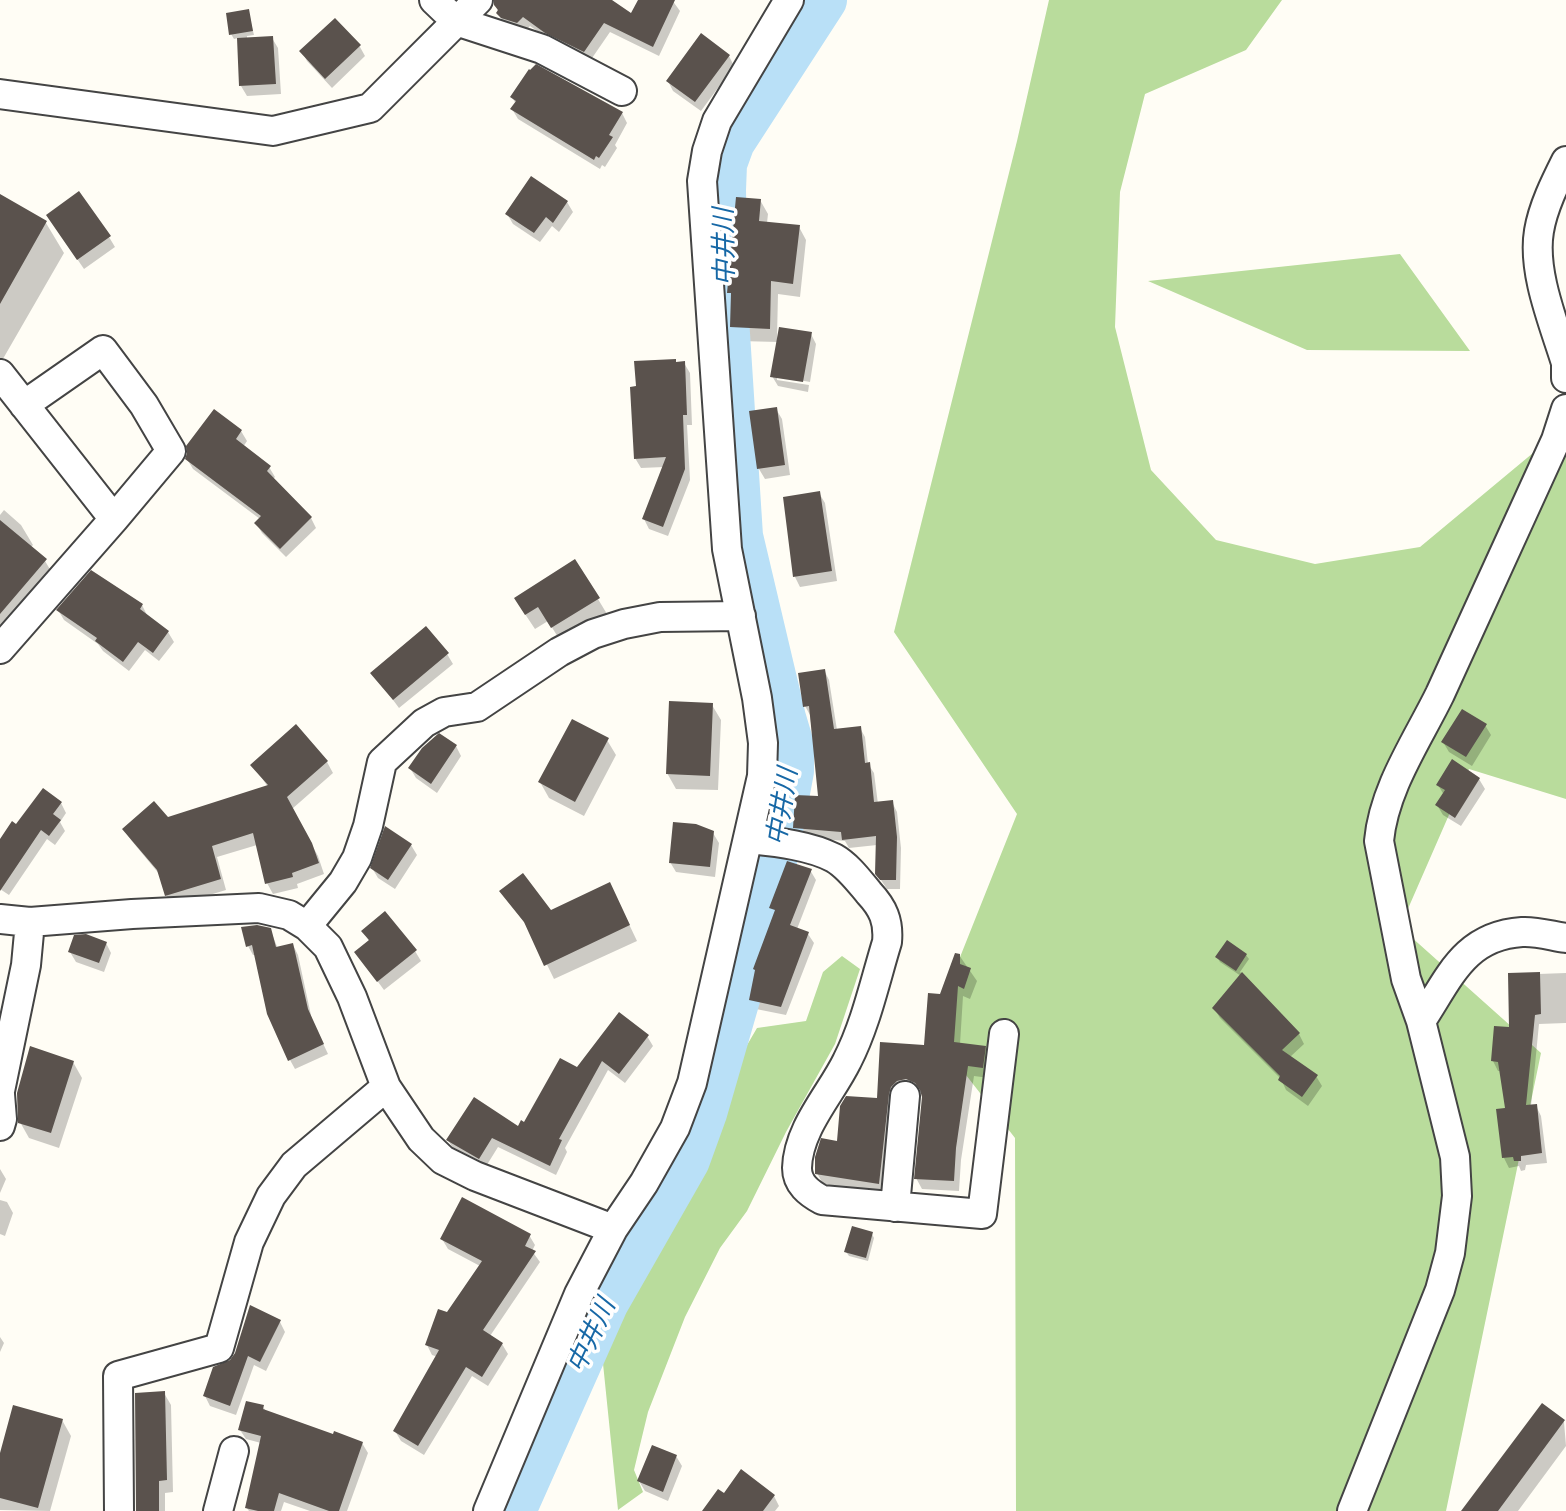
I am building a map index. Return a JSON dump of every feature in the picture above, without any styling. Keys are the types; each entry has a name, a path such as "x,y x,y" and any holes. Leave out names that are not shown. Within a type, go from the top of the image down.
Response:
{"street":[{"path":"434,0 457,21 541,49 622,91"},
{"path":"0,94 273,131 370,108 478,0"},
{"path":"488,1511 565,1325 613,1229 644,1183 675,1128 692,1083 754,839 763,743 757,698 727,549 702,181 706,151 717,121 779,4"},
{"path":"1566,161 1553,187 1538,232 1540,275 1566,363 1566,378"},
{"path":"0,649 171,451 144,405 103,350 24,405"},
{"path":"0,374 114,519"},
{"path":"1352,1511 1440,1290 1450,1253 1457,1196 1455,1157 1421,1021 1406,979 1379,841 1381,820 1389,796 1439,696 1556,440 1566,408"},
{"path":"307,926 343,882 357,858 368,826 382,762 424,723 444,712 477,707 593,634 660,617 741,616"},
{"path":"754,839 794,846 834,858 848,868 877,902 886,915 889,928 863,1022 848,1060 803,1138 797,1171 802,1186 821,1200 982,1214 1004,1034"},
{"path":"0,919 30,922 259,908 289,915 307,926 328,947 352,996 386,1087 421,1139 443,1160 475,1176 613,1229"},
{"path":"0,1126 0,1092 26,965 30,922"},
{"path":"1421,1021 1460,961 1476,945 1493,936 1525,931 1566,938"},
{"path":"119,1511 118,1376 219,1349 249,1242 271,1196 294,1165 386,1087"},
{"path":"895,1207 905,1096"},
{"path":"218,1511 234,1451"}],"green space":[{"path":"1049,0 1282,0 1246,50 1145,94 1120,192 1115,327 1151,470 1216,540 1315,564 1420,547 1539,448 1566,385 1566,799 1469,769 1400,927 1541,1053 1446,1511 1016,1511 1015,1138 931,1030 1017,814 894,632 1017,141"},
{"path":"1400,254 1470,351 1307,350 1148,281"},
{"path":"842,956 860,969 835,1044 786,1132 747,1211 720,1248 685,1317 648,1412 634,1470 643,1492 618,1510 601,1344 637,1279 655,1234 722,1117 736,1064 757,1028 806,1021 823,972"}],"building":[{"path":"494,0 612,0 631,13 638,0 675,0 653,47 604,23 584,52 545,33 523,17 517,23 501,18 496,13 498,10"},
{"path":"249,9 253,31 229,35 226,13"},
{"path":"335,18 361,45 325,79 299,51"},
{"path":"701,33 730,55 695,102 666,81"},
{"path":"273,36 276,84 239,86 237,38"},
{"path":"536,64 623,112 609,135 613,137 599,158 596,156 594,160 510,109 516,101 510,97 529,69"},
{"path":"531,176 568,201 553,223 546,217 534,233 505,214"},
{"path":"79,191 111,236 77,260 46,215"},
{"path":"0,194 47,221 0,304"},
{"path":"736,197 761,199 759,221 800,225 793,284 771,281 770,329 730,327 731,293 727,293"},
{"path":"779,327 812,332 803,382 770,377"},
{"path":"676,359 676,362 685,361 685,469 663,527 642,519 666,457 634,459 630,387 636,386 634,361"},
{"path":"777,407 785,465 757,469 749,411"},
{"path":"214,409 242,430 236,439 271,466 267,471 312,517 280,549 254,523 261,516 185,459 186,446"},
{"path":"820,491 832,571 793,577 783,497"},
{"path":"0,520 47,559 0,614"},
{"path":"575,559 600,598 551,628 538,607 525,615 514,598"},
{"path":"91,570 143,604 140,609 169,631 153,653 138,642 123,662 95,641 97,638 56,610"},
{"path":"426,626 449,653 393,700 370,673"},
{"path":"825,669 834,729 861,726 865,763 870,762 874,802 893,800 897,837 896,880 880,880 875,874 876,836 842,840 841,832 793,828 795,795 818,796 809,706 803,707 798,673"},
{"path":"669,701 713,703 710,776 666,774"},
{"path":"1462,709 1487,724 1466,757 1441,742"},
{"path":"572,719 609,738 575,802 538,782"},
{"path":"296,724 328,761 287,797 312,843 319,863 292,873 293,877 265,884 253,833 212,846 221,879 165,896 157,870 122,829 154,801 168,817 268,785 250,765"},
{"path":"439,733 457,745 431,784 408,768 422,748"},
{"path":"1452,759 1480,778 1455,818 1435,805 1445,790 1436,785"},
{"path":"43,788 62,802 53,814 61,820 49,836 41,830 0,891 0,839 12,821 16,824"},
{"path":"673,822 696,824 714,831 710,867 669,863"},
{"path":"385,826 412,844 388,880 370,868"},
{"path":"787,861 812,869 790,925 809,932 781,1007 749,1000 755,970 753,969 775,910 769,908"},
{"path":"523,873 551,910 610,882 630,925 544,966 524,922 499,891"},
{"path":"385,911 417,950 377,982 354,952 369,940 361,931"},
{"path":"257,925 271,928 276,947 293,943 308,1009 324,1044 288,1061 267,1014 252,945 246,947 241,927"},
{"path":"86,934 107,942 99,963 68,952 74,935"},
{"path":"1227,940 1247,954 1236,971 1215,957"},
{"path":"955,953 960,954 960,964 971,968 964,989 958,986 954,1042 986,1046 983,1068 968,1066 954,1181 914,1179 922,1097 915,1083 906,1079 897,1081 889,1094 879,1184 815,1174 815,1157 821,1138 837,1141 840,1106 846,1096 877,1098 880,1042 924,1045 928,993 940,994"},
{"path":"1242,972 1300,1033 1282,1050 1318,1075 1302,1097 1278,1080 1280,1076 1212,1008"},
{"path":"1540,972 1541,1014 1535,1015 1526,1105 1537,1104 1542,1153 1521,1156 1521,1161 1514,1161 1513,1157 1502,1158 1496,1109 1505,1108 1498,1062 1491,1061 1494,1026 1509,1027 1508,973"},
{"path":"619,1012 649,1035 619,1074 602,1061 559,1139 562,1140 550,1166 492,1138 479,1159 446,1140 474,1097 518,1126 521,1120 524,1122 560,1058 577,1067"},
{"path":"30,1046 74,1061 51,1133 18,1123 17,1093"},
{"path":"462,1197 531,1234 525,1246 536,1251 483,1330 503,1343 482,1377 466,1367 418,1446 393,1431 439,1350 425,1345 438,1309 447,1312 482,1261 440,1239"},
{"path":"852,1226 873,1232 866,1258 844,1252"},
{"path":"250,1305 281,1320 260,1362 248,1356 230,1406 203,1396 213,1367 230,1360 235,1353"},
{"path":"165,1391 167,1480 159,1481 159,1511 136,1511 135,1393"},
{"path":"246,1401 264,1405 263,1409 333,1434 334,1431 363,1442 339,1511 329,1511 279,1493 274,1511 245,1508 261,1436 238,1430"},
{"path":"1542,1403 1565,1420 1498,1511 1461,1511"},
{"path":"13,1405 63,1419 38,1508 0,1498 0,1453"},
{"path":"652,1445 677,1455 663,1492 637,1481"},
{"path":"741,1469 775,1495 763,1511 702,1511 718,1489 724,1493"}],"waterway":[{"name":"中井川","path":"513,1511 606,1302 687,1160 704,1113 769,888 791,771 791,745 740,536 725,303 724,164 732,142 824,0"}]}
